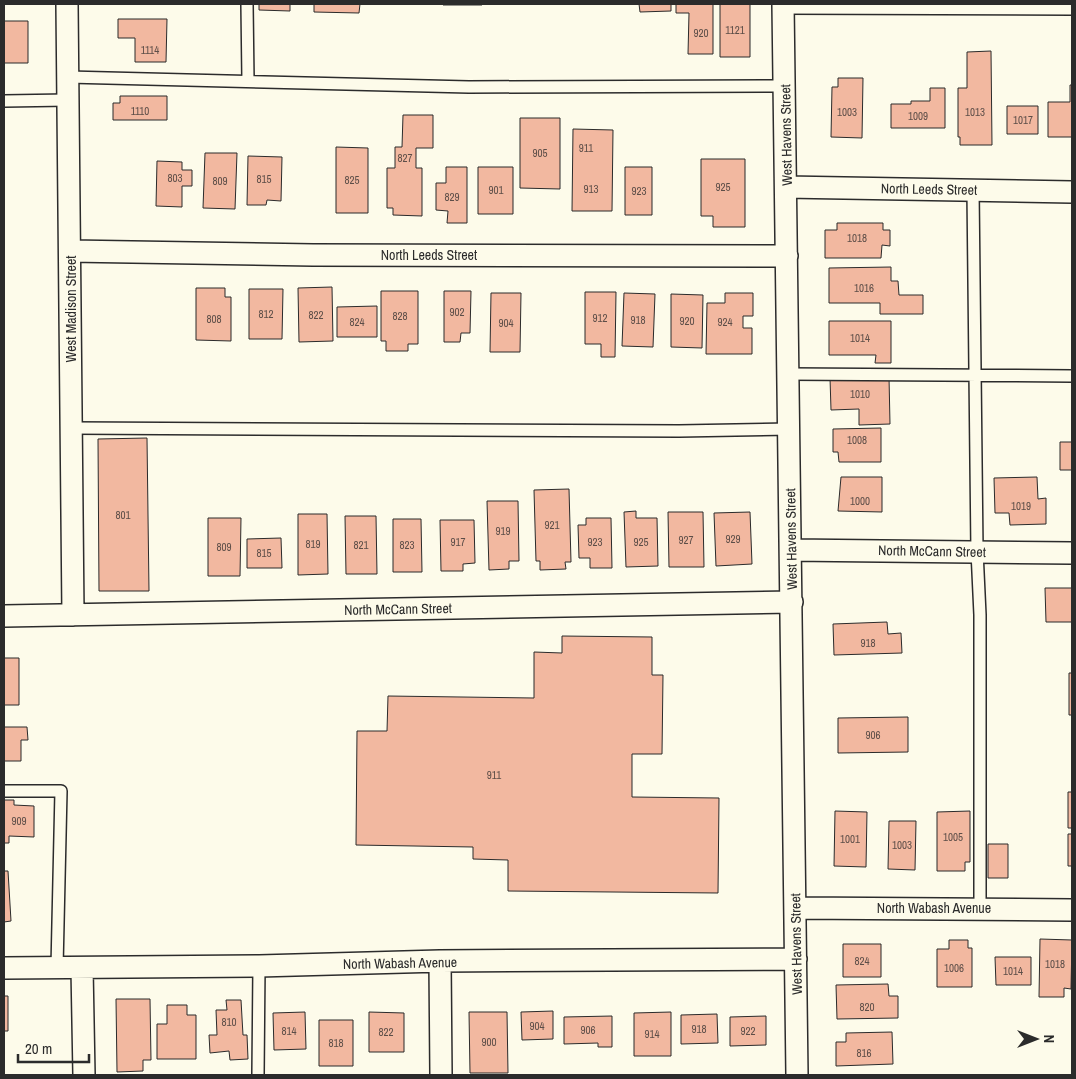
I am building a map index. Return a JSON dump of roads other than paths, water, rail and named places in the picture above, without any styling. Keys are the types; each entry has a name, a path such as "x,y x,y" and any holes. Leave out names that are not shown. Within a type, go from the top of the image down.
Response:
{"street":[{"name":"West Madison Street","path":"67,4 73,615"},
{"name":"West Havens Street","path":"783,6 788,256 797,1075"},
{"name":"North Leeds Street","path":"786,187 1072,192"},
{"name":"North Leeds Street","path":"70,251 313,255 788,256"},
{"name":"North McCann Street","path":"791,550 1072,553"},
{"name":"North McCann Street","path":"4,616 792,602"},
{"name":"North Wabash Avenue","path":"796,908 1072,910"},
{"name":"North Wabash Avenue","path":"4,968 259,966 440,961 796,959"},
{"path":"440,961 441,1075"},
{"path":"82,968 84,1075"}],"lane":[{"path":"247,4 248,81"},
{"path":"783,6 1072,9"},
{"path":"68,77 469,86 785,86"},
{"path":"4,101 68,100"},
{"path":"973,190 977,551 980,615 980,908"},
{"path":"789,374 1072,376"},
{"path":"72,428 660,431 790,429"},
{"path":"4,791 61,790 57,967"},
{"path":"258,1075 259,966"}]}
